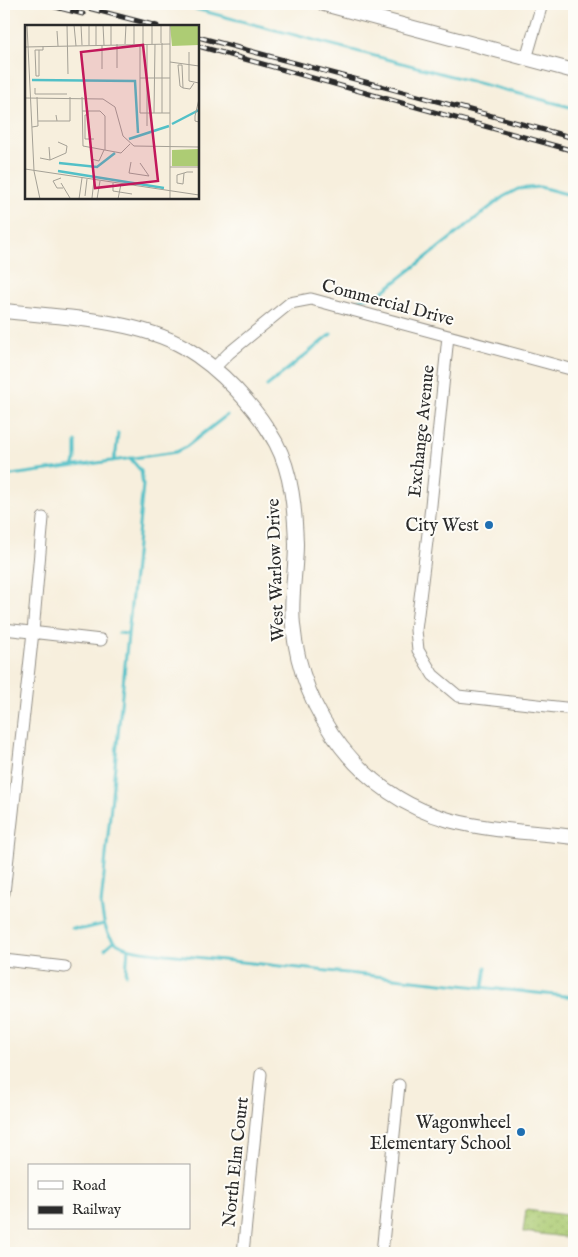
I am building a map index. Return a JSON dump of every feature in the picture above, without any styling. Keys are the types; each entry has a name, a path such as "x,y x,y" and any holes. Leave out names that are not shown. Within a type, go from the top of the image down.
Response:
{"street":[{"path":"324,4 344,6 574,72"},
{"path":"526,59 542,4"},
{"name":"Commercial Drive","path":"213,369 290,303 311,299 574,370"},
{"name":"West Warlow Drive","path":"4,311 87,320 125,326 156,335 184,347 232,384 252,407 277,444 287,473 294,509 296,546 292,624 299,663 309,694 340,748 359,767 402,800 448,819 476,826 574,837"},
{"name":"Exchange Avenue","path":"448,336 416,630 418,650 433,675 458,696 574,709"},
{"path":"4,893 33,632 43,518"},
{"path":"4,630 101,640"},
{"path":"4,960 65,967"},
{"name":"North Elm Court","path":"243,1253 261,1074"},
{"path":"382,1253 399,1086"}],"green space":[{"path":"526,1210 574,1216 574,1238 523,1232"}],"waterway":[{"path":"176,4 574,108"},
{"path":"356,301 381,293 503,197 518,189 540,187 574,196"},
{"path":"267,386 331,334"},
{"path":"4,476 176,452 186,447 227,415"},
{"path":"113,461 118,433"},
{"path":"73,466 76,459 76,442"},
{"path":"130,458 141,471 143,485 101,905 108,933 114,941 124,947 146,952 574,997"},
{"path":"119,633 127,634"},
{"path":"72,928 83,929 104,924"},
{"path":"105,949 114,941"},
{"path":"126,974 128,948"},
{"path":"483,987 486,967"}],"railway":[{"path":"44,4 83,14"},
{"path":"73,4 153,25"},
{"path":"199,37 574,138"},
{"path":"199,46 574,151"}],"place":[{"name":"City West","path":"489,525"},
{"name":"Wagonwheel Elementary School","path":"521,1132"}]}
